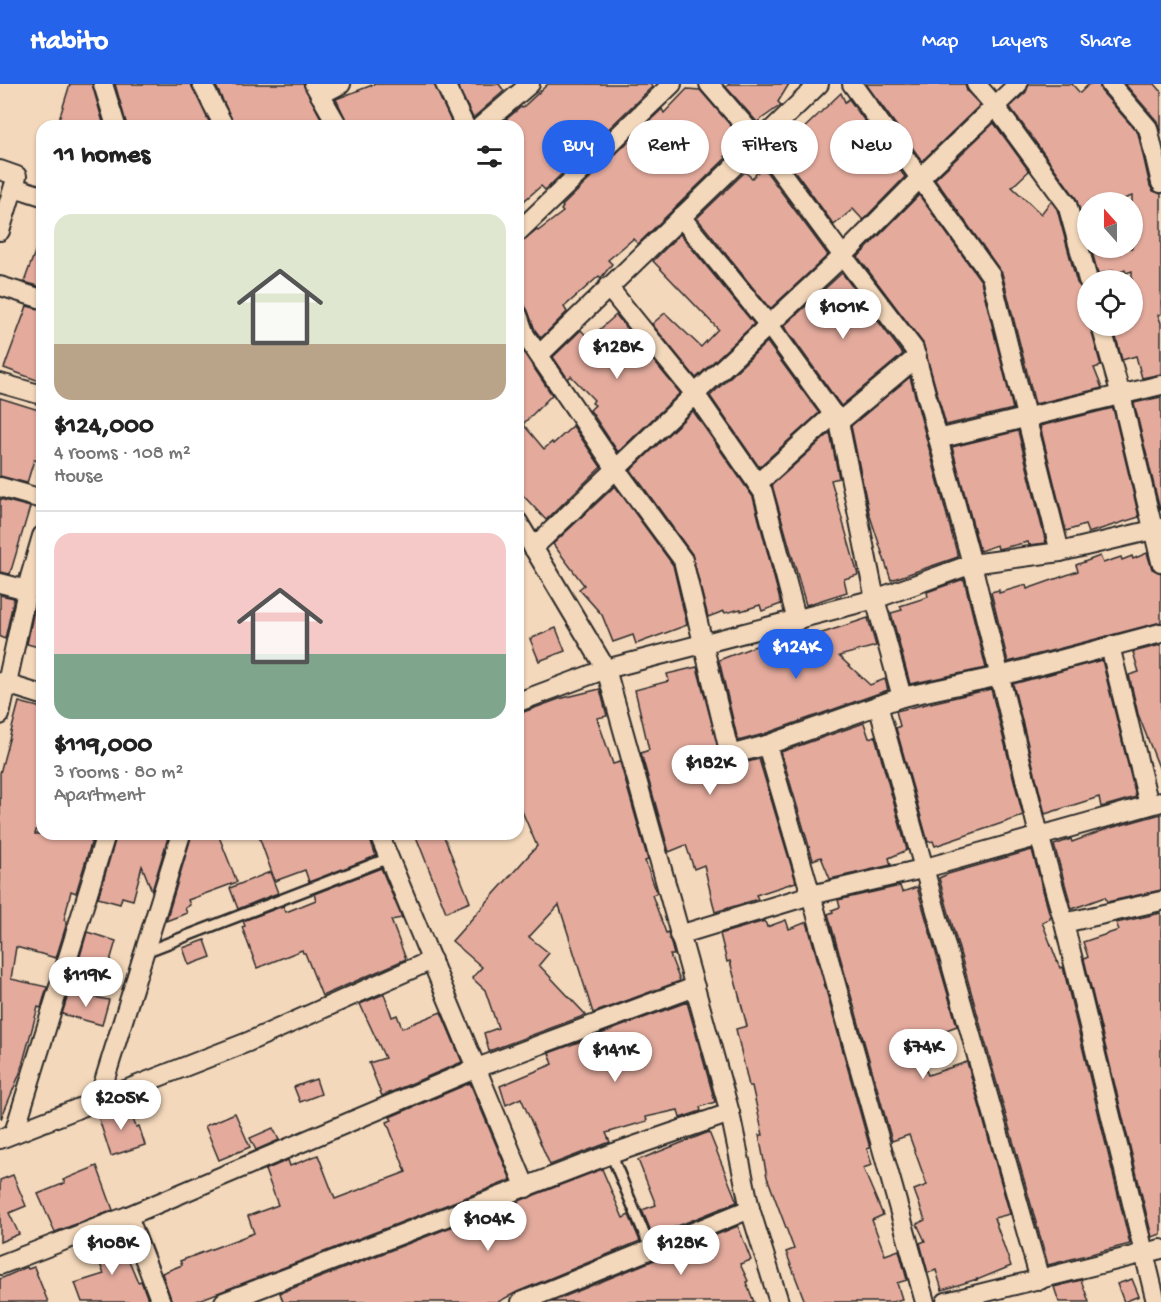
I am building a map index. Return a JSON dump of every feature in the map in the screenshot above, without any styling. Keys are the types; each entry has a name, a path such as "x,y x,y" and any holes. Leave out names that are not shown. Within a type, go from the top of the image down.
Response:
{"street":[{"path":"103,84 114,120"},
{"path":"202,84 221,120"},
{"path":"335,120 317,89 341,84"},
{"path":"445,84 462,120"},
{"path":"488,120 530,84"},
{"path":"524,226 672,84"},
{"path":"709,84 740,120"},
{"path":"782,120 819,84"},
{"path":"852,84 991,276 1060,552"},
{"path":"976,84 995,106 1066,204 1085,270"},
{"path":"533,548 843,256 920,177 1018,84"},
{"path":"1110,84 1154,122 1161,183"},
{"path":"0,170 17,176 2,222"},
{"path":"539,355 726,174"},
{"path":"783,174 914,349 972,564 1039,835 1152,1251 1156,1302"},
{"path":"14,187 36,194"},
{"path":"681,217 769,325 836,418 875,599 902,697"},
{"path":"0,286 36,297"},
{"path":"608,287 695,394 763,492 796,621"},
{"path":"1104,336 1157,529 1161,562"},
{"path":"524,341 539,355 616,469 683,560 730,754 767,745 902,697 1000,676 1161,633"},
{"path":"757,484 836,418 916,357"},
{"path":"0,383 36,393"},
{"path":"938,439 1161,385"},
{"path":"0,487 36,497"},
{"path":"524,700 606,669 875,599 972,564 1060,552 1157,529"},
{"path":"524,532 606,669 730,1113 750,1209 779,1302"},
{"path":"0,714 3,683 36,567"},
{"path":"0,583 33,582"},
{"path":"679,935 811,895 922,869 1155,804 1110,646"},
{"path":"3,683 36,693"},
{"path":"878,705 922,869 1040,1280"},
{"path":"767,745 925,1302"},
{"path":"7,1136 104,840"},
{"path":"98,1101 178,840"},
{"path":"382,840 526,1188"},
{"path":"1064,923 1161,901"},
{"path":"7,1136 248,1042 432,960"},
{"path":"0,1264 128,1216 477,1068 695,987"},
{"path":"224,1302 259,1295 610,1154 730,1113"},
{"path":"521,1302 750,1209"},
{"path":"128,1216 162,1302"},
{"path":"946,1302 1152,1251"}],"lane":[{"path":"144,952 389,858"},
{"path":"610,1154 651,1250"}],"building":[{"path":"70,84 92,84 102,120 59,120"},
{"path":"115,84 191,84 208,120 125,120"},
{"path":"215,84 303,84 322,120 232,120"},
{"path":"375,84 434,84 450,120 346,120 336,99"},
{"path":"457,84 499,84 504,91 473,118"},
{"path":"548,84 651,84 652,87 615,123 615,120 542,120 542,174 562,174 545,190 541,186 524,201 524,120 505,120"},
{"path":"729,84 789,84 778,102 781,105 760,120 755,120 726,87"},
{"path":"866,84 965,84 967,91 980,105 922,161 913,149 913,120 892,120"},
{"path":"1029,84 1072,84 1080,93 1089,84 1099,84 1101,91 1138,133 1150,186 1153,191 1161,194 1161,314 1158,315 1161,323 1161,374 1142,378 1136,356 1122,360 1116,336 1143,336 1143,270 1097,270 1094,258 1143,258 1143,192 1077,192 1077,201 1010,107 1026,92"},
{"path":"1125,84 1155,84 1161,91 1161,134 1157,121"},
{"path":"687,89 700,90 726,120 721,120 721,163 638,244 633,239 608,260 612,264 601,278 599,276 564,307 567,312 541,338 524,306 524,240 563,212 562,206 595,174 615,174 615,155 627,143 627,174 709,174 709,120 651,120 662,109 664,113"},
{"path":"841,93 845,102 849,99 864,120 830,120 830,174 903,174 905,177 863,220 853,209 834,225 797,174 818,174 818,120 813,120"},
{"path":"994,123 1029,171 1012,187 1041,214 1051,201 1057,209 1077,283 1077,336 1093,336 1101,366 1094,368 1102,388 1035,404 1002,273 935,179"},
{"path":"743,174 752,178 756,174 768,174 828,255 770,309 697,218"},
{"path":"919,195 981,281 1013,409 946,425 923,343 858,257"},
{"path":"680,234 754,324 696,378 652,324 665,313 701,347 718,329 653,261"},
{"path":"36,249 36,285 24,282"},
{"path":"842,273 903,354 841,406 784,326"},
{"path":"27,306 36,308 36,380 4,368"},
{"path":"616,315 680,393 618,452 590,410 595,405 592,403 594,400 571,376 568,379 553,357 581,330 589,339"},
{"path":"767,342 819,413 759,467 710,396"},
{"path":"524,353 552,395 524,423"},
{"path":"910,377 958,557 891,580 869,513 851,426"},
{"path":"1161,397 1161,510 1160,510 1134,403"},
{"path":"0,398 36,409 36,460 34,460 27,483 0,476"},
{"path":"1113,408 1139,517 1088,533 1085,525 1066,531 1040,426"},
{"path":"693,411 753,497 781,604 762,611 760,605 741,611 741,609 725,613 724,611 708,617 692,554 631,470"},
{"path":"524,425 544,449 573,426 601,467 546,520 524,496"},
{"path":"1018,431 1046,543 1029,545 1028,542 998,549 997,545 980,551 952,447"},
{"path":"830,433 839,478 831,480 858,575 844,579 847,592 806,605 772,485"},
{"path":"615,486 673,565 687,625 636,644 633,635 613,642 602,615 579,589 584,585 553,544"},
{"path":"0,499 30,507 10,574 0,572"},
{"path":"1147,553 1152,569 1161,573 1161,622 1008,662 991,592 999,590 999,593 1026,585 1027,589 1078,571 1076,565 1100,556 1103,563 1121,557 1122,560 1132,556 1133,559"},
{"path":"964,579 986,668 910,684 891,613 902,610 900,606 928,597 927,592"},
{"path":"0,595 14,598 5,639 0,637"},
{"path":"36,600 36,646 27,644"},
{"path":"868,618 876,646 839,656 870,685 885,679 888,690 738,741 719,660 761,644 762,648 787,640 789,644"},
{"path":"556,628 565,651 539,661 530,639"},
{"path":"1161,645 1160,770 1138,714 1129,675 1139,672 1133,652"},
{"path":"1102,660 1136,797 1101,807 1099,797 1045,814 1013,684"},
{"path":"697,667 722,762 726,766 732,766 759,759 796,882 756,895 758,899 715,912 704,865 694,869 686,845 669,852 641,753 649,750 635,690 669,681 667,674"},
{"path":"600,689 607,716 597,718 613,764 620,762 648,860 645,861 657,893 652,895 666,933 668,932 674,955 670,955 680,981 593,1013 559,905 529,937 549,953 539,965 586,1015 489,1051 484,1033 498,1028 485,990 472,978 482,967 452,941 537,846 524,816 524,712 559,699"},
{"path":"991,689 1023,816 935,846 933,841 928,842 896,728 900,726 896,711"},
{"path":"19,702 36,706 36,840 92,840 76,893 71,891 64,920 66,926 56,958 16,947 11,979 47,987 41,1008 38,1007 20,1073 1,1119 0,773"},
{"path":"864,723 869,738 875,736 907,850 889,858 891,865 830,879 821,857 813,860 781,752"},
{"path":"1161,814 1161,890 1107,902 1105,897 1072,909 1054,845 1071,839 1072,842 1107,829"},
{"path":"115,840 167,840 152,891 142,866 133,900 122,897 120,904 98,898"},
{"path":"190,840 220,840 237,882 188,900 190,905 185,908 187,913 166,921"},
{"path":"260,840 370,840 376,856 309,882 305,870 275,881"},
{"path":"417,840 445,840 470,902 446,912"},
{"path":"1032,850 1050,916 1050,919 1042,922 1060,968 1063,967 1130,1244 1048,1265 939,878"},
{"path":"381,868 402,918 391,920 406,959 322,996 302,950 257,968 242,927 245,926 243,921 283,906 286,912 316,900 314,894"},
{"path":"270,872 278,893 238,909 230,888"},
{"path":"900,886 902,892 917,887 957,1026 914,1042 928,1075 967,1062 1010,1214 994,1218 1011,1266 977,1280 942,1290 936,1270 928,1273 920,1243 925,1241 917,1224 925,1220 914,1190 927,1185 909,1135 892,1141 828,914 840,907 838,900"},
{"path":"1161,913 1161,1234 1152,1237 1084,959 1088,957 1083,942 1119,930 1116,923"},
{"path":"786,920 789,929 807,922 870,1148 867,1149 872,1165 863,1168 883,1215 872,1220 885,1255 899,1250 907,1280 897,1283 902,1299 892,1302 805,1302 786,1252 794,1249 767,1177 759,1135 763,1135 736,1029 747,1026 730,961 727,962 720,934 765,921 767,927"},
{"path":"87,932 116,941 107,971 78,963"},
{"path":"205,940 211,957 189,965 183,948"},
{"path":"69,992 109,1000 102,1025 62,1014"},
{"path":"384,994 392,1017 397,1015 402,1028 441,1012 462,1062 382,1096 369,1063 385,1058 360,1004"},
{"path":"687,1002 715,1102 700,1107 701,1111 680,1118 678,1110 646,1117 647,1121 606,1133 610,1142 550,1165 521,1098 506,1105 500,1086 553,1064 549,1053"},
{"path":"316,1079 321,1094 300,1102 294,1087"},
{"path":"470,1083 511,1180 194,1302 172,1302 162,1273 182,1265 180,1261 254,1233 248,1216 278,1205 265,1170 288,1160 290,1166 318,1155 335,1199 406,1172 387,1122 392,1120 390,1117"},
{"path":"128,1106 136,1127 139,1126 145,1145 111,1156 98,1116"},
{"path":"235,1113 250,1147 219,1160 205,1126"},
{"path":"273,1128 279,1140 256,1150 250,1138"},
{"path":"709,1132 737,1202 653,1236 642,1210 656,1205 638,1160"},
{"path":"97,1166 113,1210 55,1232 38,1194 65,1183 63,1180"},
{"path":"602,1169 623,1218 629,1215 640,1241 498,1302 283,1302 280,1293"},
{"path":"13,1175 26,1206 9,1213 19,1234 0,1242 0,1180"},
{"path":"738,1226 751,1260 740,1264 754,1302 551,1302"},
{"path":"117,1232 149,1302 82,1302 75,1283 104,1274 91,1242"},
{"path":"27,1267 28,1269 34,1267 48,1302 0,1302 0,1279"},
{"path":"1132,1279 1139,1296 1124,1302 1117,1284"},
{"path":"1081,1280 1089,1302 1059,1302 1054,1287"}]}
